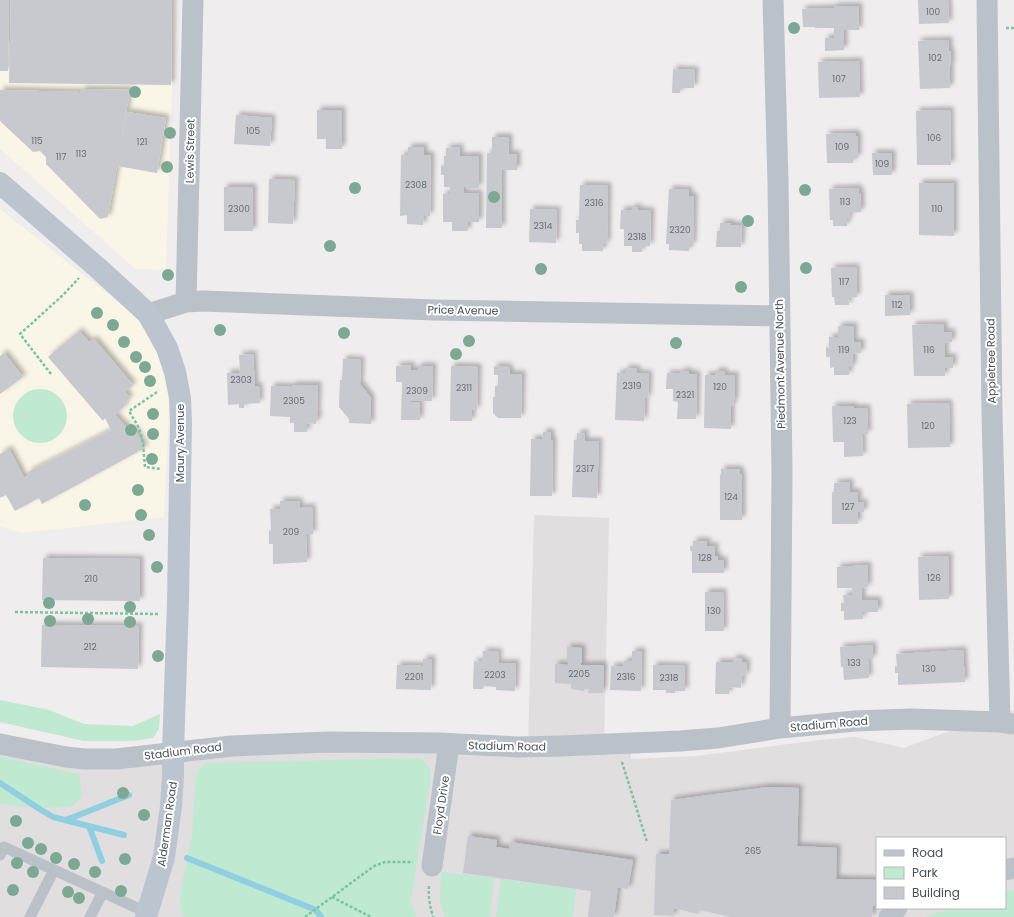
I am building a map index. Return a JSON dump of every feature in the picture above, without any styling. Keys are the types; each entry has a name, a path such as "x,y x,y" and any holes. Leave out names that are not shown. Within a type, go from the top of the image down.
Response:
{"main road":[{"name":"Maury Avenue","path":"0,183 99,269 148,314 167,348 175,372 180,398 182,423 173,752"},
{"name":"Alderman Road","path":"147,915 164,857 174,776 173,752"}],"street":[{"name":"Lewis Street","path":"186,302 193,0"},
{"name":"Piedmont Avenue North","path":"772,0 778,182 782,472 780,728"},
{"name":"Appletree Road","path":"987,0 992,412 1007,723"},
{"name":"Price Avenue","path":"148,314 186,302 434,310 780,316"},
{"name":"Stadium Road","path":"0,744 66,757 85,759 116,759 232,746 328,742 438,743 518,747 718,738 780,728 855,721 911,720 1007,723"},
{"name":"Floyd Drive","path":"432,866 449,744"},
{"path":"889,917 896,909"}],"lane":[{"path":"0,855 4,847 103,892 147,915"},
{"path":"30,917 54,870"},
{"path":"90,917 103,892"}],"path":[{"path":"51,374 20,334 63,295 82,274"},
{"path":"156,393 129,411 139,428 146,467 167,469"},
{"path":"15,612 154,613"},
{"path":"620,756 648,842"},
{"path":"305,917 374,866 385,862 413,862 432,866 429,889 433,917"},
{"path":"332,896 371,917"}],"shaded area":[{"path":"0,0 175,0 166,270 135,269 0,149"},
{"path":"0,209 142,321 156,347 170,389 164,517 22,533 0,526"},
{"path":"534,515 609,518 604,744 631,743 631,759 697,756 819,740 855,737 904,748 1006,710 1014,711 1014,917 0,917 0,743 53,754 173,754 528,748"}],"green space":[{"path":"40,389 50,391 59,397 65,406 67,416 65,426 59,435 50,441 40,443 30,441 21,435 15,426 13,416 15,406 21,397 30,391"},
{"path":"0,700 49,710 84,724 133,726 160,714 159,729 153,738 133,741 84,741 0,722"},
{"path":"0,757 79,774 82,796 73,806 64,807 37,807 0,804"},
{"path":"421,758 430,769 431,775 411,901 416,917 184,917 180,908 180,894 192,836 195,785 197,772 206,763"},
{"path":"441,872 494,878 490,917 445,917 440,901"},
{"path":"501,879 576,889 573,917 496,917"},
{"path":"1014,890 1014,917 924,917 951,909 1006,909 1006,892"}],"building":[{"path":"0,0 9,0 8,71 0,71"},
{"path":"11,0 172,0 171,85 9,83"},
{"path":"918,0 948,0 949,23 919,24"},
{"path":"834,6 859,6 859,30 844,30 844,50 825,51 825,38 834,38 834,28 803,27 802,9 834,8"},
{"path":"949,40 949,51 951,51 950,88 920,89 918,41"},
{"path":"859,61 860,97 819,98 818,62"},
{"path":"673,69 695,70 694,88 680,88 680,93 672,93"},
{"path":"84,89 130,90 108,217 100,219 46,164 46,157 40,151 33,152 0,121 0,90 80,92"},
{"path":"317,110 342,110 342,149 326,149 326,139 317,139"},
{"path":"950,110 951,165 917,165 916,111"},
{"path":"127,112 166,118 157,173 117,166"},
{"path":"236,115 272,118 270,146 234,144"},
{"path":"856,133 856,136 858,136 858,158 853,158 853,163 827,163 826,134"},
{"path":"492,137 509,137 509,154 517,154 517,170 502,170 502,228 486,228 487,153 492,153"},
{"path":"408,147 424,147 424,155 431,155 430,216 424,216 423,225 407,224 407,215 400,216 401,155 408,155"},
{"path":"460,147 460,156 479,156 479,188 466,189 466,187 464,187 464,193 479,193 479,222 468,222 468,231 452,231 452,222 443,222 443,194 450,194 450,187 444,187 444,175 441,175 441,165 444,166 446,148"},
{"path":"872,153 892,153 892,175 873,175"},
{"path":"269,179 295,180 293,224 268,223"},
{"path":"919,183 954,183 954,236 919,235"},
{"path":"580,185 608,186 607,244 603,244 603,251 582,251 582,244 579,244 579,233 576,233 576,220 579,220"},
{"path":"224,187 253,187 253,231 224,231"},
{"path":"859,188 859,193 861,193 861,212 849,213 850,219 847,219 847,226 833,226 833,220 830,220 829,189"},
{"path":"669,189 689,190 689,196 694,196 693,245 689,245 689,251 669,250 669,244 666,244"},
{"path":"632,207 638,207 638,210 651,211 650,246 642,246 642,252 632,252 632,246 624,246 624,229 620,229 621,210 632,210"},
{"path":"530,209 557,210 556,243 529,242"},
{"path":"720,223 742,225 741,247 716,247 717,231 720,231"},
{"path":"856,267 857,297 848,298 849,305 835,305 834,297 832,297 831,268"},
{"path":"885,295 910,295 910,315 885,316"},
{"path":"944,324 944,332 952,332 952,342 945,343 945,357 953,357 953,368 945,368 945,376 914,376 912,325"},
{"path":"838,326 854,326 854,342 861,342 861,353 853,354 853,367 849,367 849,375 834,375 834,367 830,368 830,357 826,357 826,347 829,348 829,337 838,337"},
{"path":"79,331 89,342 94,339 133,385 125,392 130,398 124,404 125,406 115,415 125,425 130,433 135,430 145,448 42,504 39,498 15,511 6,495 0,498 0,454 9,449 24,478 29,475 28,472 111,430 105,418 103,421 48,357"},
{"path":"4,353 23,377 0,394 0,356"},
{"path":"253,354 255,386 259,386 260,403 244,404 244,408 239,408 239,404 228,405 227,373 240,373 239,355"},
{"path":"343,359 361,360 360,384 371,398 371,424 349,423 349,419 339,407 340,380 342,380"},
{"path":"411,365 411,370 418,370 418,366 433,366 432,401 410,401 420,402 420,420 401,420 402,382 396,382 396,366"},
{"path":"451,366 478,367 477,410 472,410 472,421 450,421"},
{"path":"494,366 509,367 510,374 522,374 521,418 498,418 493,413 495,386 498,386 498,375 494,375"},
{"path":"625,368 637,369 637,373 649,374 648,398 645,398 644,421 615,420 617,373 625,373"},
{"path":"680,371 689,371 689,374 697,374 696,419 677,419 678,402 673,401 673,389 666,389 667,373 681,374"},
{"path":"715,371 725,371 724,375 735,375 735,400 733,406 731,406 731,429 704,428 705,375 715,375"},
{"path":"292,385 318,385 318,420 316,420 316,424 307,423 307,432 294,432 294,423 290,423 290,417 270,416 271,386 292,387"},
{"path":"949,403 950,447 908,448 907,404"},
{"path":"832,406 854,406 854,408 867,408 868,434 862,434 863,456 844,457 844,442 833,442"},
{"path":"543,432 551,432 551,440 553,440 552,496 530,496 531,439 542,439"},
{"path":"577,433 585,433 585,441 599,441 597,498 572,497 574,440 577,440"},
{"path":"721,469 740,469 740,474 742,474 742,520 720,520"},
{"path":"850,482 850,492 858,492 858,503 864,502 864,512 858,512 858,524 832,524 832,492 834,492 834,483"},
{"path":"280,501 299,501 300,508 312,507 313,534 306,534 307,562 273,564 273,544 269,544 269,531 271,530 270,509 280,509"},
{"path":"693,541 707,541 707,546 715,546 715,556 718,556 718,560 724,560 724,573 692,573 692,551 690,551 690,546 693,546"},
{"path":"949,556 949,599 919,600 918,557"},
{"path":"43,558 140,559 140,601 42,600"},
{"path":"868,565 868,587 862,588 862,600 878,600 878,612 863,612 863,619 844,620 844,611 841,611 841,603 844,603 843,595 853,595 852,588 837,588 837,567"},
{"path":"705,592 723,592 724,631 705,631"},
{"path":"42,625 139,626 138,669 41,667"},
{"path":"873,645 873,659 868,659 869,678 844,680 843,667 841,667 840,647"},
{"path":"567,647 582,648 581,665 604,665 603,693 588,693 589,689 584,689 584,691 571,689 571,684 555,683 555,664 568,665"},
{"path":"963,650 965,682 898,685 898,673 895,673 895,666 897,666 896,654"},
{"path":"483,651 499,652 498,663 516,663 515,691 496,690 496,687 484,686 483,689 473,689 474,661 482,662"},
{"path":"632,651 642,651 641,691 610,690 611,666 623,666 624,661 632,661"},
{"path":"733,658 742,659 742,662 747,662 746,676 742,676 741,688 729,687 729,694 715,694 716,662 733,662"},
{"path":"423,659 432,659 431,690 396,689 397,665 423,666"},
{"path":"653,665 685,666 685,691 666,693 666,690 653,690"},
{"path":"768,787 799,788 797,846 837,848 836,879 876,880 876,905 873,906 872,917 731,917 699,910 698,914 674,908 674,916 654,915 656,854 669,854 671,800"},
{"path":"468,836 497,840 496,847 509,849 510,842 633,860 628,889 618,887 614,917 588,917 591,891 463,873"}],"waterway":[{"path":"0,783 53,817 124,835"},
{"path":"66,820 129,795"},
{"path":"89,826 102,861"},
{"path":"187,858 316,910 321,917"}]}
